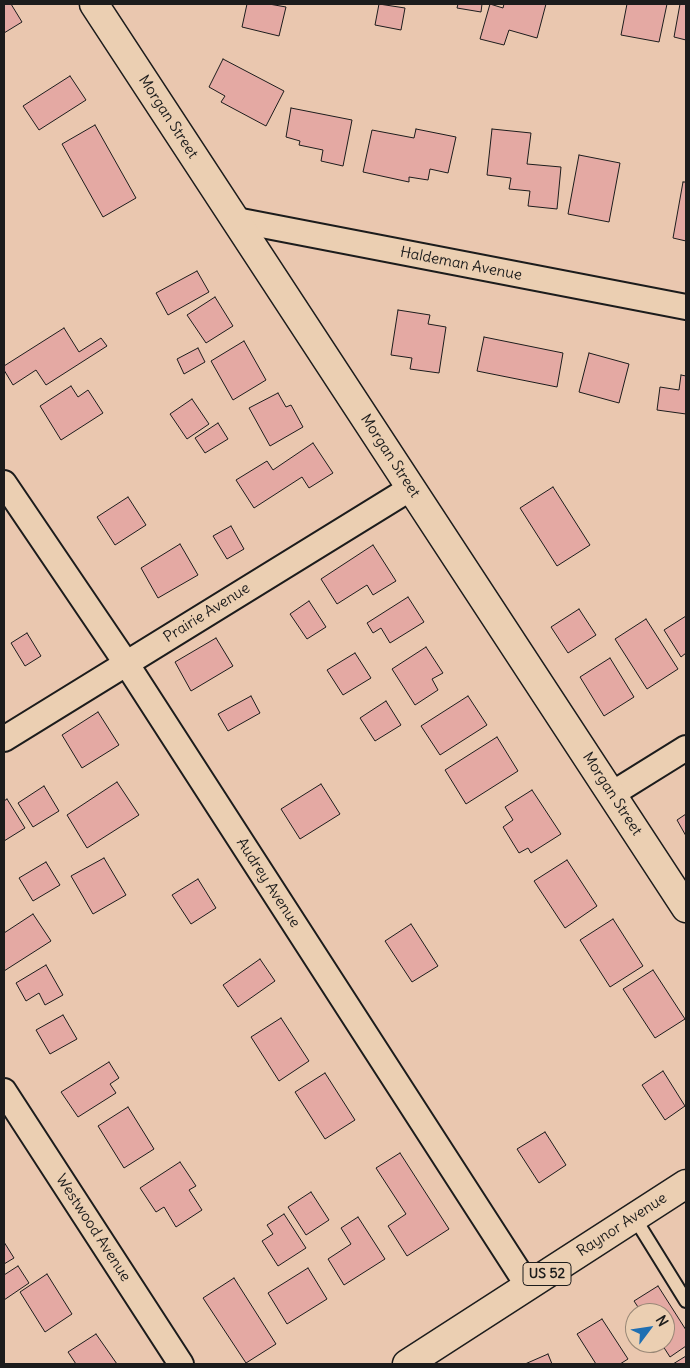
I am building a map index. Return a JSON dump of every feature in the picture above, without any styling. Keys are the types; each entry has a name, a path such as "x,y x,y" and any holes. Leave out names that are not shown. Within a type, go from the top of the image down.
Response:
{"street":[{"name":"Morgan Street","path":"94,4 686,908"},
{"name":"Haldeman Avenue","path":"236,220 686,308"},
{"name":"Audrey Avenue","path":"4,483 126,663 528,1286"},
{"name":"Prairie Avenue","path":"4,739 411,488"},
{"path":"612,794 686,748"},
{"name":"Westwood Avenue","path":"4,1092 181,1364"},
{"name":"Raynor Avenue","path":"407,1364 686,1184"}],"lane":[{"path":"634,1218 686,1301"}],"building":[{"path":"4,4 11,4 22,22 4,33"},
{"path":"247,4 269,4 286,7 279,36 242,27"},
{"path":"379,4 405,8 401,30 375,25"},
{"path":"458,4 482,4 481,12 457,8"},
{"path":"490,4 503,8 504,4 546,4 537,38 509,30 504,45 480,39"},
{"path":"627,4 667,4 659,42 621,35"},
{"path":"680,4 686,4 686,40 674,37"},
{"path":"223,59 284,91 266,126 221,102 225,96 209,87"},
{"path":"70,76 86,100 39,130 23,106"},
{"path":"291,108 352,120 343,166 321,161 323,150 299,145 300,141 286,137"},
{"path":"95,125 136,198 103,217 62,144"},
{"path":"416,129 456,137 448,173 430,169 428,180 409,177 409,182 363,172 372,130 414,138"},
{"path":"492,129 531,133 527,164 561,167 557,209 528,206 530,191 509,189 511,178 487,175"},
{"path":"579,155 620,163 609,222 568,214"},
{"path":"683,182 686,182 686,241 673,238"},
{"path":"197,271 209,292 168,315 156,293"},
{"path":"215,297 233,326 206,343 187,315"},
{"path":"398,310 430,315 428,324 446,327 439,373 410,369 412,358 391,355"},
{"path":"64,328 79,352 101,338 107,346 46,385 36,370 13,385 4,370 4,366"},
{"path":"484,337 563,353 557,387 477,371"},
{"path":"244,341 266,380 233,400 211,361"},
{"path":"198,348 205,362 184,374 177,359"},
{"path":"589,353 629,364 619,403 579,392"},
{"path":"681,375 686,376 686,414 657,410 660,387 679,390"},
{"path":"71,386 78,397 88,390 103,413 61,440 40,406"},
{"path":"278,393 286,407 291,405 303,427 270,446 249,408"},
{"path":"192,399 209,424 187,439 170,414"},
{"path":"218,423 228,439 205,453 195,438"},
{"path":"313,443 333,473 309,488 302,477 254,508 236,480 267,461 273,470"},
{"path":"553,487 590,545 557,566 520,508"},
{"path":"128,497 146,525 115,545 97,517"},
{"path":"231,526 244,549 227,559 213,536"},
{"path":"180,544 198,575 158,598 141,568"},
{"path":"373,545 396,581 373,595 367,585 337,604 321,579"},
{"path":"408,597 424,622 390,643 381,628 373,633 367,623"},
{"path":"309,601 326,627 307,639 290,614"},
{"path":"579,609 596,635 568,653 551,627"},
{"path":"686,616 686,653 681,657 664,630"},
{"path":"646,619 678,669 647,689 615,639"},
{"path":"27,633 41,656 25,666 11,643"},
{"path":"216,638 233,666 191,691 175,662"},
{"path":"426,647 443,673 432,679 438,690 415,705 392,669"},
{"path":"355,653 371,678 343,695 327,670"},
{"path":"610,658 634,697 604,716 580,677"},
{"path":"251,696 260,713 228,731 218,714"},
{"path":"468,696 487,725 440,755 421,726"},
{"path":"386,701 401,725 375,741 360,718"},
{"path":"98,712 119,745 82,768 62,735"},
{"path":"497,737 518,771 466,804 445,770"},
{"path":"117,782 139,815 87,848 67,815"},
{"path":"321,784 340,814 300,839 281,809"},
{"path":"44,786 59,811 33,827 18,803"},
{"path":"532,790 561,834 531,853 528,848 519,853 503,827 513,820 505,807"},
{"path":"7,799 25,828 4,841 4,801"},
{"path":"686,814 686,836 677,820"},
{"path":"104,858 126,895 93,914 71,876"},
{"path":"567,860 597,906 565,928 534,881"},
{"path":"46,862 60,885 33,901 19,878"},
{"path":"198,879 216,908 191,924 172,895"},
{"path":"33,914 51,941 4,971 4,933"},
{"path":"613,919 643,966 610,987 580,940"},
{"path":"411,924 438,966 412,982 385,941"},
{"path":"260,959 275,981 238,1007 223,985"},
{"path":"46,965 63,995 45,1005 39,993 26,1001 16,983"},
{"path":"653,970 685,1019 655,1038 623,989"},
{"path":"63,1015 77,1039 50,1054 36,1030"},
{"path":"281,1018 309,1061 279,1081 251,1037"},
{"path":"109,1062 119,1078 110,1084 116,1093 78,1117 61,1092"},
{"path":"663,1071 685,1106 665,1120 642,1085"},
{"path":"325,1073 355,1120 325,1139 295,1092"},
{"path":"128,1107 154,1149 124,1168 98,1126"},
{"path":"545,1132 566,1165 539,1183 517,1149"},
{"path":"400,1153 449,1229 407,1256 388,1226 406,1214 376,1168"},
{"path":"180,1162 196,1186 189,1190 202,1210 176,1227 164,1207 156,1212 140,1188"},
{"path":"311,1192 329,1220 306,1235 288,1207"},
{"path":"284,1214 306,1248 278,1266 262,1241 273,1234 267,1225"},
{"path":"358,1217 385,1259 344,1285 328,1259 351,1244 341,1228"},
{"path":"4,1242 14,1258 4,1264"},
{"path":"18,1266 29,1283 4,1300 4,1275"},
{"path":"308,1268 327,1299 287,1324 268,1293"},
{"path":"47,1274 72,1314 45,1332 20,1292"},
{"path":"234,1278 276,1344 246,1363 203,1298"},
{"path":"658,1286 669,1303 635,1303 634,1301"},
{"path":"675,1313 686,1330 686,1346 670,1357 667,1353 675,1353"},
{"path":"602,1319 628,1359 620,1364 596,1364 577,1334"},
{"path":"96,1334 117,1364 76,1364 68,1352"},
{"path":"548,1354 552,1364 525,1364"},
{"path":"686,1356 686,1364 673,1364"}]}
